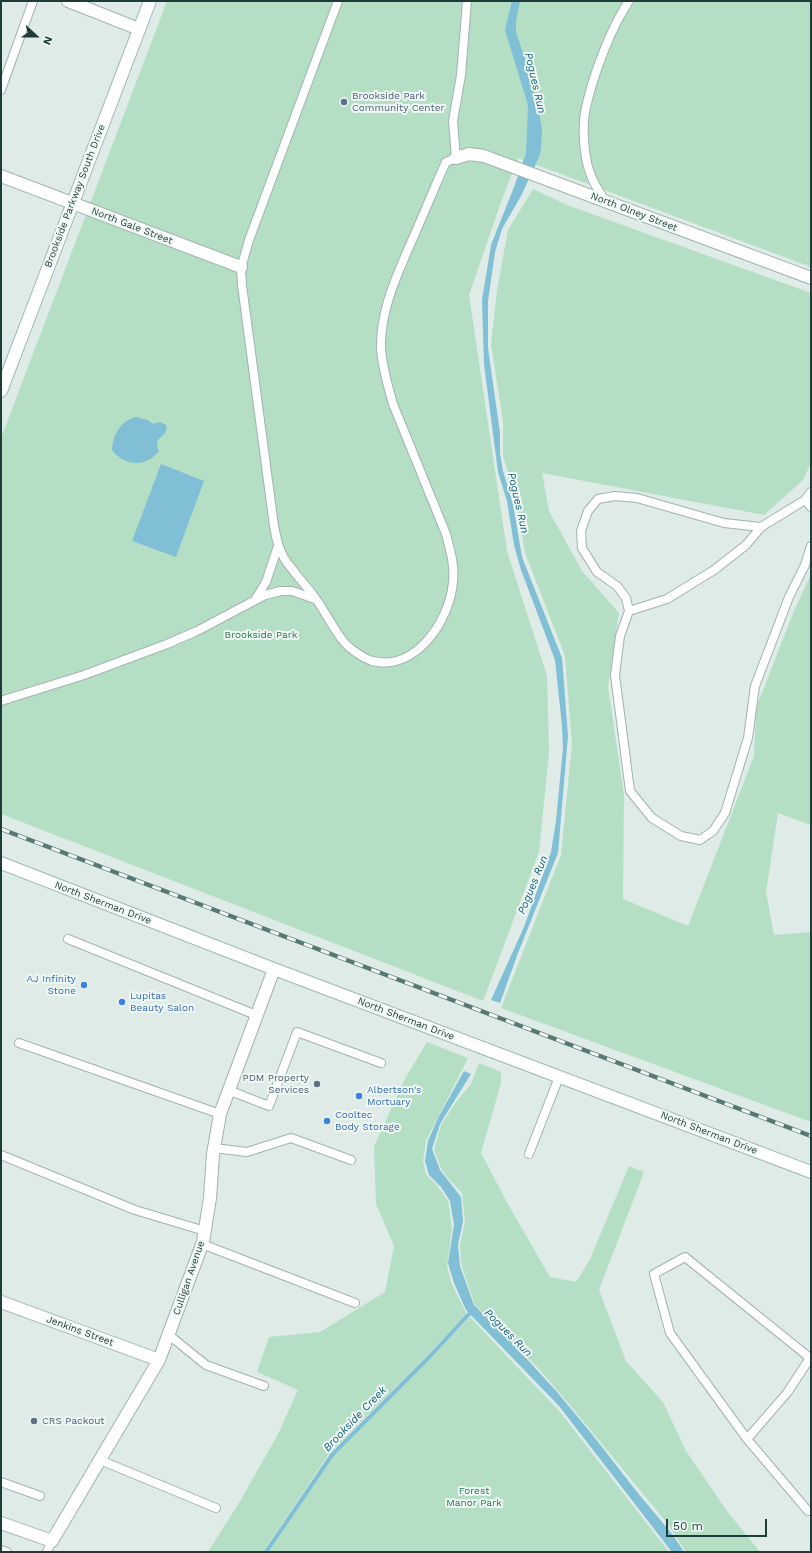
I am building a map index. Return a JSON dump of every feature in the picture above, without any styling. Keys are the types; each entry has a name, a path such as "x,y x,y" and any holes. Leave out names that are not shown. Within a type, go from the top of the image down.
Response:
{"street":[{"path":"68,1 139,29"},
{"name":"Brookside Parkway South Drive","path":"1,391 4,375 73,203 150,1"},
{"name":"North Olney Street","path":"456,158 469,154 484,156 811,278"},
{"name":"North Gale Street","path":"1,176 241,267"},
{"name":"North Sherman Drive","path":"1,863 274,969 811,1172"},
{"name":"Culligan Avenue","path":"49,1547 159,1360 169,1335 202,1244 205,1231 210,1198 214,1148 220,1114 274,969"},
{"name":"Jenkins Street","path":"1,1302 159,1360"},
{"path":"1,1523 49,1547"}],"lane":[{"path":"2,84 33,1"},
{"path":"338,1 248,240 241,267 242,291 278,546 284,558 316,599 345,643 370,660 384,663 399,660 411,655 430,637 444,617 453,583 454,572 450,548 441,521 393,404 387,383 381,348 382,331 387,307 397,276 446,162 456,158 453,121 461,75 467,1"},
{"path":"606,202 592,178 588,165 584,136 585,113 603,55 624,8 629,1"},
{"path":"629,611 667,599 707,574 746,545 761,527 805,500 811,492"},
{"path":"761,527 724,523 637,498 615,496 598,499 588,511 581,531 582,548 597,572 617,586 626,598 629,611 620,636 615,675 630,791 652,818 681,836 700,840 713,831 725,813 748,738 755,686 789,596 805,565 811,546"},
{"path":"805,500 811,507"},
{"path":"255,599 266,582 278,546"},
{"path":"1,701 84,675 166,644 197,631 265,595 292,591 316,599"},
{"path":"68,939 256,1015"},
{"path":"228,1090 269,1106 297,1032 381,1063"},
{"path":"19,1043 220,1114"},
{"path":"530,1154 559,1077"},
{"path":"214,1148 247,1152 291,1138 351,1160"},
{"path":"1,1155 135,1210 205,1231"},
{"path":"202,1244 355,1303"},
{"path":"747,1439 786,1393 811,1358 685,1258 654,1274 670,1333 747,1439 808,1511"},
{"path":"169,1335 206,1365 264,1386"},
{"path":"100,1460 216,1508"},
{"path":"1,1482 40,1496"},
{"path":"1,1550 7,1552"}],"green space":[{"name":"Brookside Park","path":"167,1 811,1 811,267 518,158 469,295 507,551 547,676 549,753 539,852 483,1001 1,814 1,438"},
{"path":"533,189 567,205 811,293 811,463 803,480 764,515 542,473 549,511 582,571 619,613 608,687 624,795 623,899 688,926 754,756 756,708 794,611 811,574 811,825 778,813 766,892 774,935 811,932 811,1122 501,1008 561,855 572,744 565,656 525,553 516,499 503,456 503,421 491,345 497,290 508,230"},
{"path":"427,1042 468,1058 426,1141 423,1161 426,1175 436,1184 448,1201 452,1228 447,1267 451,1282 467,1315 329,1454 263,1552 208,1552 239,1503 278,1434 298,1390 257,1372 269,1337 320,1332 385,1292 394,1246 376,1204 374,1146 406,1077"},
{"path":"479,1063 501,1072 501,1083 481,1153 509,1206 550,1277 576,1282 590,1259 629,1166 644,1172 599,1290 626,1361 663,1402 686,1451 727,1511 760,1552 686,1552 667,1523 540,1370 475,1305 461,1261 460,1245 465,1222 462,1193 446,1176 434,1150 441,1125 456,1102 471,1084"},
{"name":"Forest Manor Park","path":"470,1317 560,1412 669,1552 268,1552 332,1458"}],"water":[{"path":"512,1 520,1 516,22 516,32 527,65 539,111 542,130 541,149 539,157 521,196 502,229 495,252 488,301 488,348 500,433 500,453 503,471 513,504 522,557 562,658 568,736 558,853 518,953 500,1003 491,1000 524,927 551,852 556,821 563,748 555,660 521,570 514,545 507,501 498,472 484,364 482,300 491,245 526,153 528,105 505,30"},
{"path":"136,417 148,420 153,424 160,422 166,425 167,429 157,442 159,451 148,460 135,463 123,459 112,450 118,429 130,419"},
{"path":"161,464 204,481 176,557 132,541"},
{"path":"464,1071 471,1074 440,1124 432,1149 440,1170 461,1197 463,1221 458,1245 460,1266 474,1305 516,1347 557,1392 673,1535 684,1552 672,1552 559,1406 466,1310 454,1283 448,1263 454,1225 450,1201 441,1187 429,1175 425,1161 428,1141 438,1118"}],"waterway":[{"name":"Brookside Creek","path":"266,1552 332,1455 432,1354 472,1311"}],"railway":[{"path":"1,829 811,1136"}],"place":[{"name":"Brookside Park Community Center","path":"344,102"},
{"name":"AJ Infinity Stone","path":"84,985"},
{"name":"Lupitas Beauty Salon","path":"122,1002"},
{"name":"PDM Property Services","path":"317,1084"},
{"name":"Albertson's Mortuary","path":"359,1096"},
{"name":"Cooltec Body Storage","path":"327,1121"},
{"name":"CRS Packout","path":"34,1421"}],"water label":[{"name":"Pogues Run","path":"535,83"},
{"name":"Pogues Run","path":"518,503"},
{"name":"Pogues Run","path":"533,885"},
{"name":"Pogues Run","path":"508,1333"}]}
